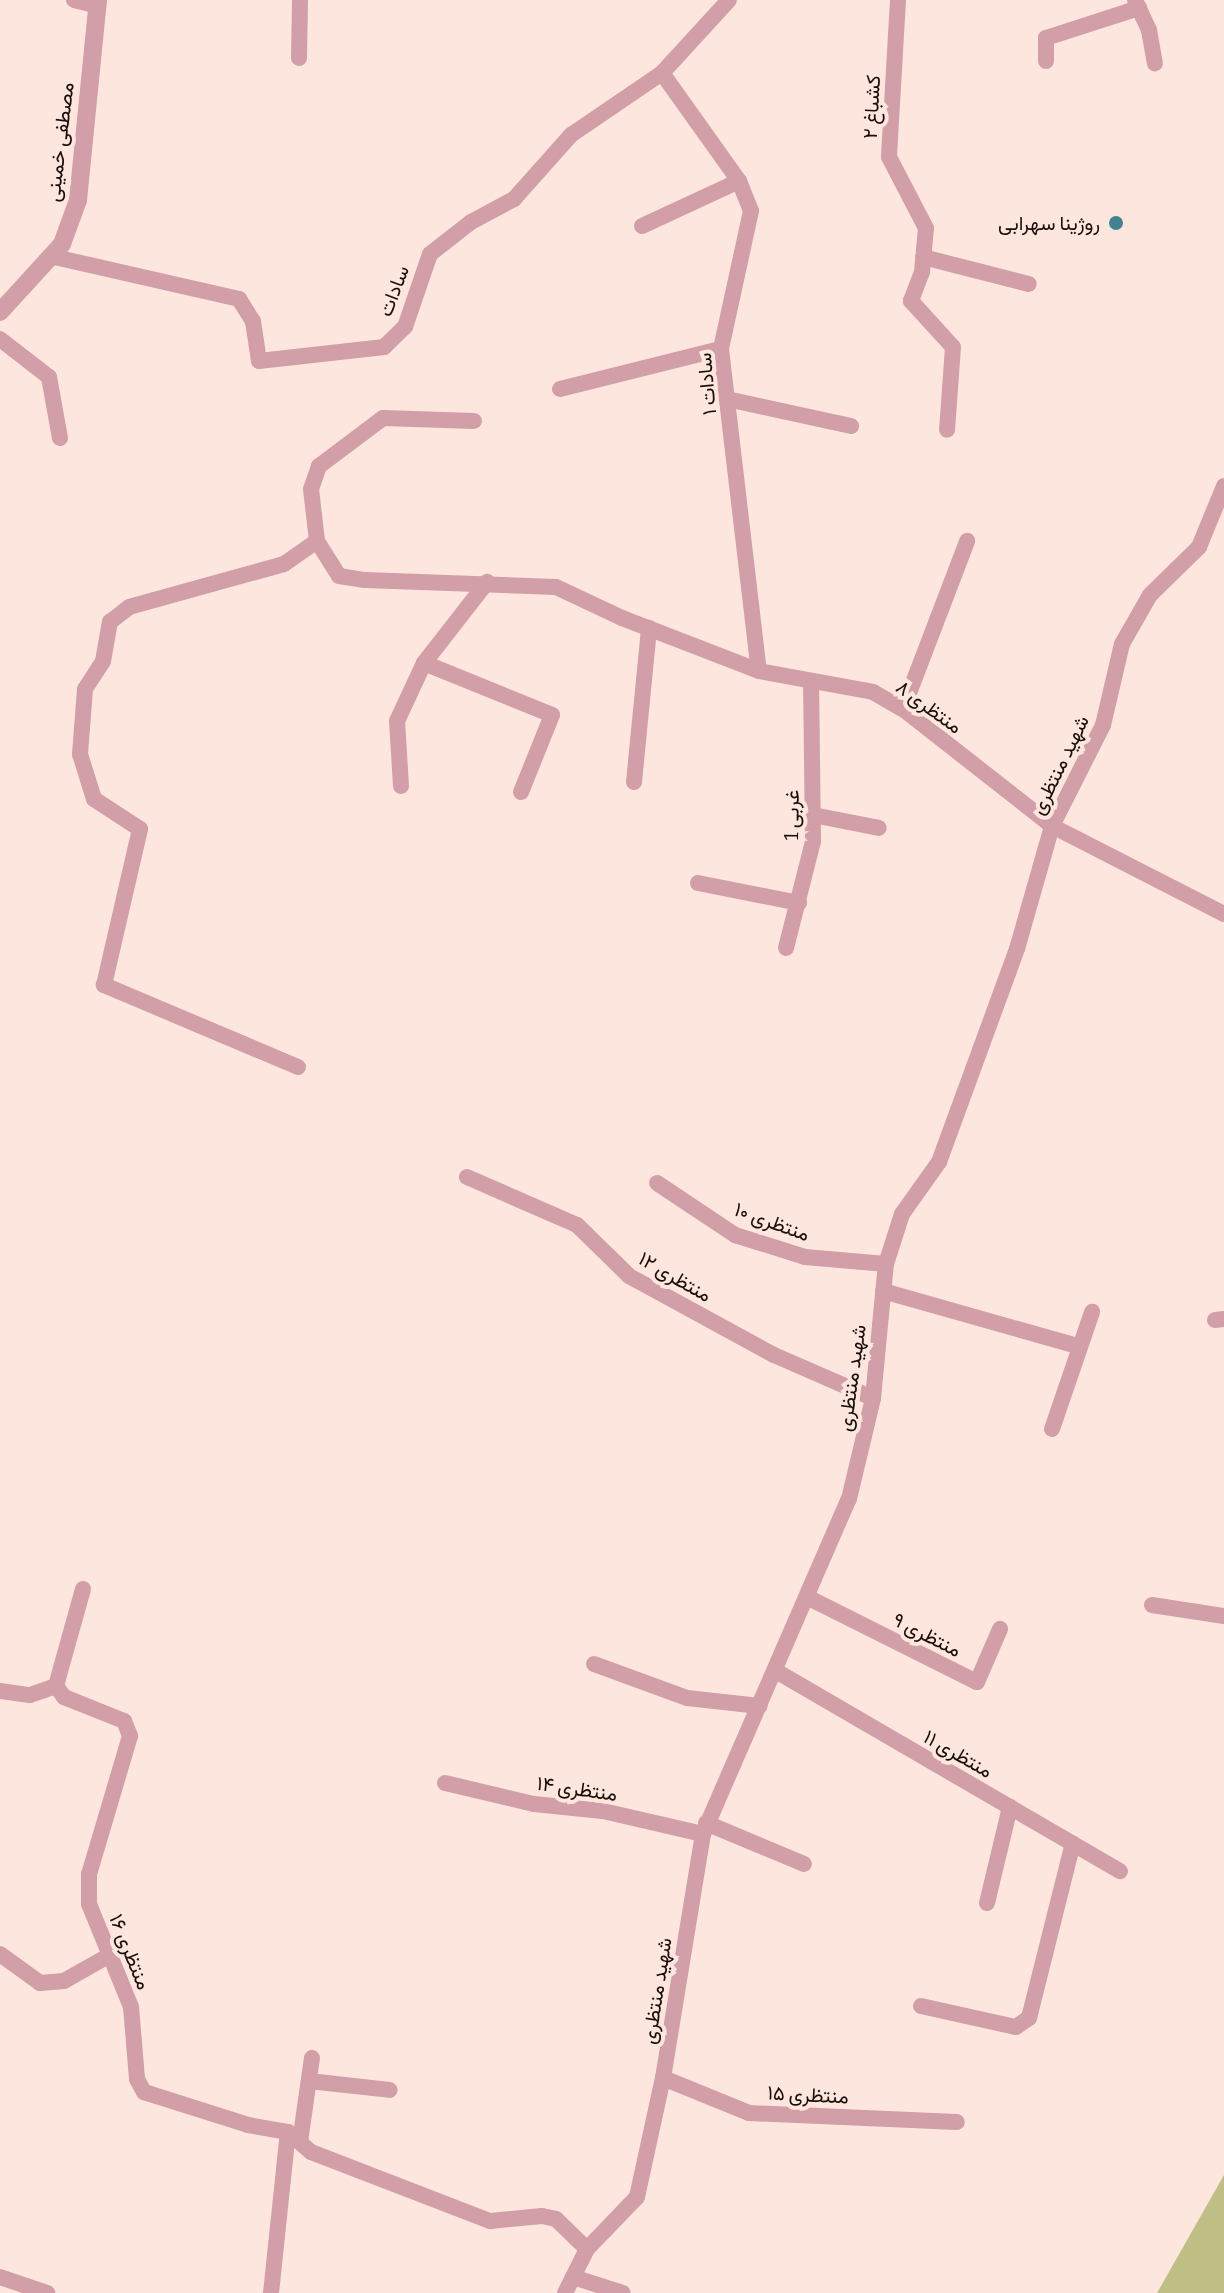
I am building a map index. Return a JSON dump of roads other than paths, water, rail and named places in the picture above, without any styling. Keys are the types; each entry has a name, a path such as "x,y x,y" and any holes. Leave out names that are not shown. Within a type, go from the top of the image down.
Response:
{"street":[{"path":"74,0 98,3"},
{"path":"299,58 300,0"},
{"name":"سادات","path":"50,256 239,299 253,321 259,361 384,347 405,327 430,254 471,222 514,199 571,135 662,73 729,0"},
{"name":"کشباغ ۲","path":"898,0 889,157 926,228 923,257 911,301 953,347 947,430"},
{"name":"مصطفی خمینی","path":"0,312 7,293 62,244 78,200 98,3"},
{"path":"1046,61 1046,38 1137,4 1149,30 1155,63"},
{"name":"سادات ۱","path":"662,73 739,181 751,211 721,349 759,671"},
{"path":"642,226 739,181"},
{"path":"923,257 1029,284"},
{"path":"0,339 49,377 60,438"},
{"path":"560,389 721,349"},
{"path":"727,399 851,426"},
{"path":"298,1067 104,985 140,829 94,799 80,754 85,689 103,661 110,622 129,607 284,564 317,541 311,489 319,466 383,418 474,421"},
{"name":"شهید منتظری","path":"565,2293 587,2249 637,2197 663,2078 704,1828 776,1671 849,1499 873,1398 886,1264 902,1214 939,1162 1017,949 1052,826 1103,725 1122,644 1150,595 1199,547 1224,486"},
{"name":"منتظری ۸","path":"317,541 339,576 365,580 487,582 556,587 759,671 873,692 903,709 1052,826 1224,914"},
{"path":"903,709 967,541"},
{"path":"401,786 397,721 424,663 487,582"},
{"path":"634,782 649,628"},
{"path":"424,663 552,715 521,792"},
{"name":"غربی 1","path":"786,948 813,841 811,681"},
{"path":"813,815 879,828"},
{"path":"698,883 799,903"},
{"name":"منتظری ۱۲","path":"467,1177 577,1225 629,1276 774,1355 873,1398"},
{"name":"منتظری ۱۰","path":"657,1183 735,1235 805,1257 886,1264"},
{"path":"883,1291 1078,1346"},
{"path":"1052,1429 1092,1312"},
{"path":"0,1691 30,1695 56,1686 83,1589"},
{"name":"منتظری ۹","path":"807,1597 977,1682 1000,1629"},
{"path":"1152,1605 1224,1616"},
{"path":"594,1664 687,1698 760,1706"},
{"name":"منتظری ۱۱","path":"776,1671 1120,1871"},
{"name":"منتظری ۱۶","path":"56,1686 64,1697 124,1721 130,1736 89,1874 89,1904 131,2007 137,2079 144,2092 294,2137 311,2152 490,2221 542,2216 556,2219 587,2249"},
{"name":"منتظری ۱۴","path":"445,1783 534,1804 603,1811 704,1828 804,1864"},
{"path":"987,1903 1010,1807"},
{"path":"921,2006 1016,2027 1029,2018 1073,1843"},
{"path":"0,1954 40,1983 64,1981 110,1955"},
{"path":"271,2293 294,2137 312,2058"},
{"name":"منتظری ۱۵","path":"663,2078 749,2113 957,2122"},
{"path":"309,2081 390,2090"},
{"path":"0,2277 47,2293"},
{"path":"573,2277 623,2293"}],"place":[{"name":"روژینا سهرابی","path":"1116,223"}]}
